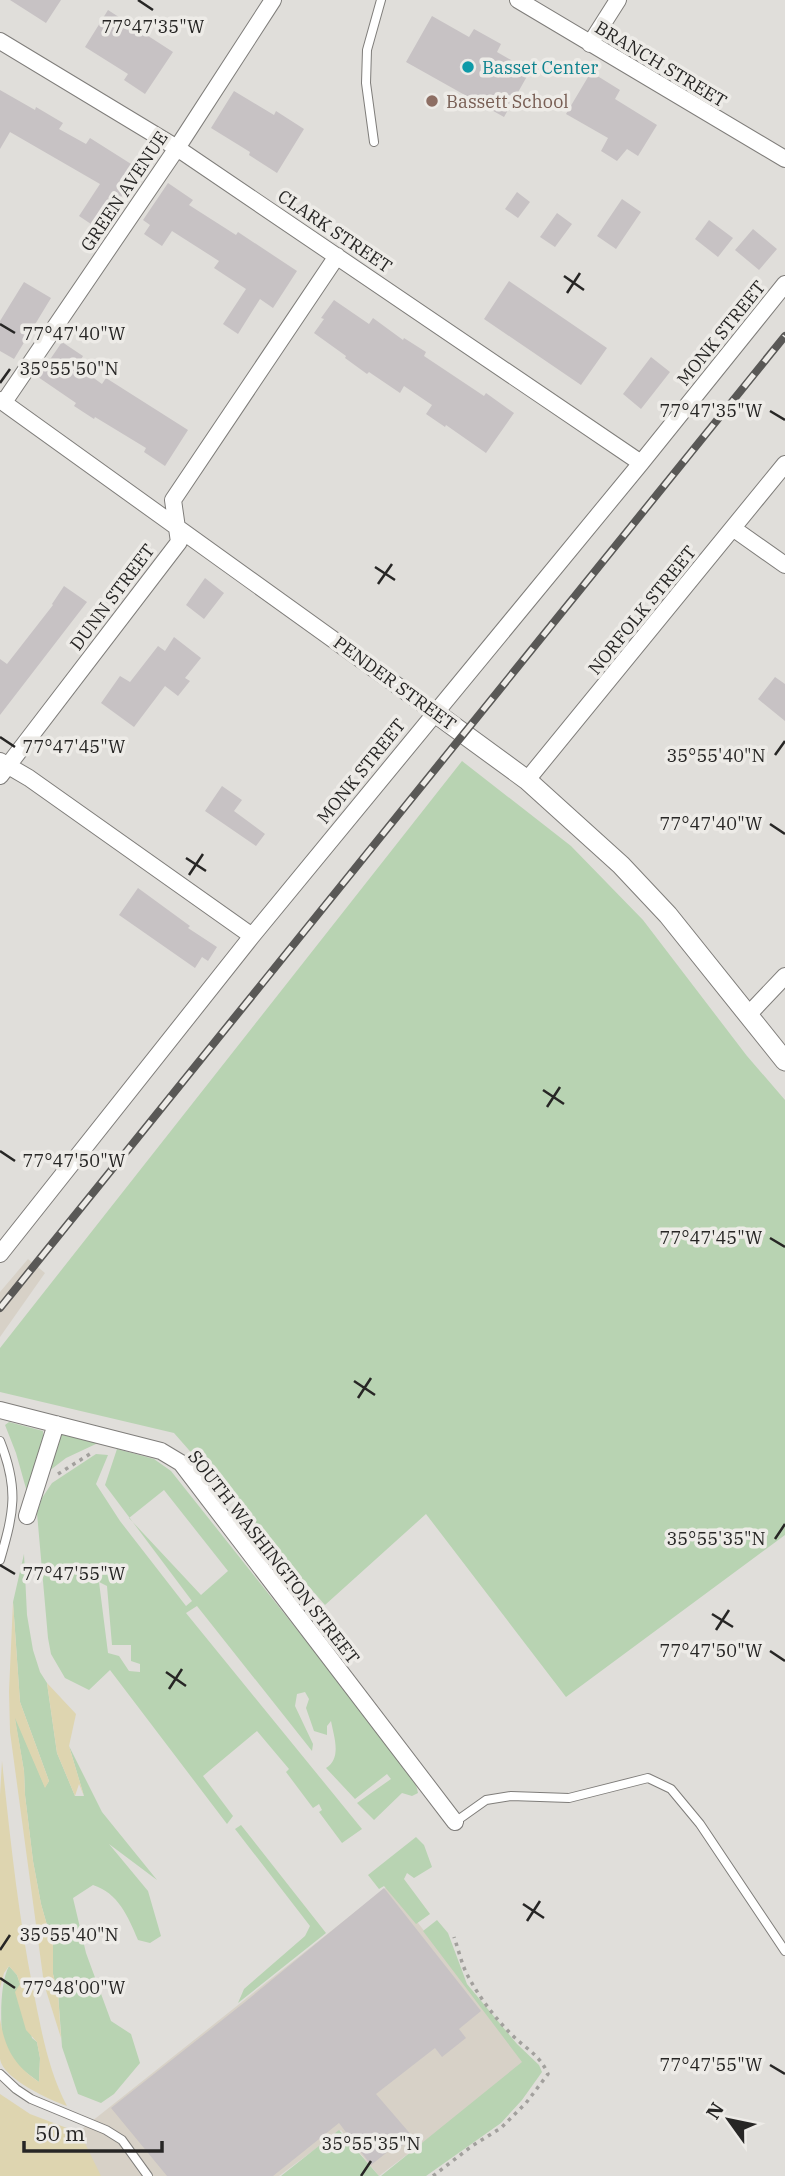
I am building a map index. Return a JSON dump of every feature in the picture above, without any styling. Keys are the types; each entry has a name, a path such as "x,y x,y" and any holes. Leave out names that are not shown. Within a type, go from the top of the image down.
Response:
{"street":[{"name":"GREEN AVENUE","path":"2,401 177,148 273,0"},
{"name":"BRANCH STREET","path":"518,0 785,159"},
{"path":"590,44 618,0"},
{"name":"CLARK STREET","path":"0,41 177,148 641,463"},
{"name":"DUNN STREET","path":"3,768 179,542 173,500 337,256"},
{"name":"MONK STREET","path":"0,1254 252,936 785,284"},
{"name":"PENDER STREET","path":"2,401 176,524 527,780 578,824 668,915 785,1061"},
{"name":"NORFOLK STREET","path":"527,780 785,464"},
{"path":"734,529 785,565"},
{"path":"3,768 29,778 252,936"},
{"path":"748,1015 785,976"},
{"name":"SOUTH WASHINGTON STREET","path":"0,1410 161,1451 181,1464 455,1822"},
{"path":"27,1516 56,1424"}],"lane":[{"path":"374,142 366,83 367,50 381,0"},
{"path":"0,1441 13,1480 14,1498 11,1521 0,1560"},
{"path":"455,1822 486,1800 511,1796 569,1798 648,1777 671,1788 785,1951"},
{"path":"0,2074 31,2099 106,2130 122,2140 148,2176"}],"path":[{"path":"37,1489 88,1455 123,1441"},
{"path":"433,2176 501,2128 526,2103 548,2074 544,2064 513,2037 489,2009 468,1977 454,1937"}],"shaded area":[{"path":"28,1259 45,1273 0,1337 0,1292"},
{"path":"389,1885 526,2064 379,2176 341,2130 279,2176 23,2176"}],"green space":[{"path":"462,761 571,846 643,920 747,1056 785,1100 785,1535 566,1697 426,1514 325,1605 174,1433 0,1392 0,1348"},
{"path":"9,1422 43,1431 44,1444 27,1492 5,1425"},
{"path":"61,1433 98,1443 66,1458 49,1471"},
{"path":"117,1449 154,1459 171,1471 403,1763 418,1793 412,1796 402,1793 374,1820 357,1803 391,1779 387,1774 355,1799 326,1768 334,1759 335,1753 331,1721 327,1726 327,1735 314,1731 306,1708 309,1699 305,1692 297,1694 295,1706 313,1744 312,1751 197,1606 186,1613 362,1829 342,1843 319,1812 322,1810 319,1804 313,1808 286,1772 289,1769 257,1731 203,1776 233,1816 227,1824 110,1670 89,1690 65,1678 51,1654 48,1638 37,1513 42,1498 52,1483 96,1454 108,1455 96,1484 120,1521 186,1606 192,1601 133,1522 201,1595 228,1571 164,1490 129,1518 105,1485","holes":["99,1582 107,1586 112,1645 131,1645 131,1661 140,1664 140,1672 129,1671 119,1656 108,1653"]},
{"path":"24,1554 27,1615 33,1650 40,1672 47,1683 57,1753 75,1796 84,1796 69,1746 102,1812 157,1880 109,1844 148,1891 161,1936 150,1943 138,1940 121,1906 102,1889 93,1885 73,1898 86,1953 111,2021 131,2034 140,2063 114,2094 101,2103 78,2094 62,2047 58,1993 53,1974 53,1946 33,1861 24,1771 14,1714 45,1787 49,1781 20,1702 13,1602"},
{"path":"241,1825 326,1933 238,2003 244,1989 305,1936 310,1926 235,1829"},
{"path":"416,1837 424,1845 432,1867 414,1878 407,1873 404,1879 430,1914 416,1924 384,1886 379,1889 368,1875"},
{"path":"437,1920 448,1933 467,1984 517,2044 539,2065 542,2072 501,2123 426,2176 381,2176 522,2062 423,1931"},
{"path":"9,1966 17,1975 32,2038 37,2042 40,2058 39,2082 16,2063 3,2041 2,2002"},
{"path":"339,2130 379,2176 281,2176"}],"sand":[{"path":"13,1602 20,1702 49,1781 45,1788 15,1718 24,1771 33,1861 53,1946 53,1974 58,1993 61,2038 44,1984 10,1732"},
{"path":"47,1683 76,1714 69,1746 84,1796 79,1784 75,1796 57,1753"},
{"path":"2,1761 11,1846 33,1989 50,2064 67,2106 18,2081 3,2067 0,2059 0,2019 12,2055 23,2069 39,2082 40,2058 37,2042 26,2030 15,1992 20,1984 17,1975 9,1966 0,1988"},
{"path":"0,2094 30,2114 80,2133 101,2176 0,2176"}],"building":[{"path":"10,0 61,0 46,23"},
{"path":"108,10 173,52 145,94 124,80 128,74 85,47"},
{"name":"Basset Center","path":"432,16 469,37 474,29 501,44 497,52 530,71 504,117 406,62"},
{"path":"591,72 620,90 615,99 657,125 638,156 627,149 617,161 601,151 608,138 566,114"},
{"path":"0,90 63,123 59,129 86,144 90,138 139,169 100,230 79,216 100,184 10,132 0,149"},
{"path":"234,91 274,115 276,111 304,129 277,173 249,155 250,152 211,128"},
{"path":"168,183 193,200 189,205 236,235 238,232 297,271 273,308 260,299 238,334 223,324 246,289 214,268 219,261 172,231 162,246 144,234 150,225 143,220"},
{"path":"517,192 530,202 518,218 505,209"},
{"path":"622,199 641,212 616,249 597,236"},
{"path":"557,213 572,224 555,247 540,237"},
{"path":"709,220 733,238 718,257 695,239"},
{"path":"753,229 777,249 759,270 735,250"},
{"path":"509,281 607,348 581,385 484,319"},
{"path":"24,282 51,298 14,359 0,351 0,321"},
{"path":"334,300 369,324 373,318 403,340 404,338 426,352 424,356 514,413 486,453 426,414 432,405 404,386 400,393 369,372 367,374 314,333"},
{"path":"62,342 83,356 77,366 102,384 106,378 188,430 165,466 144,452 146,448 74,406 76,403 38,377"},
{"path":"651,357 670,372 641,409 623,394"},
{"path":"205,578 224,593 204,619 186,605"},
{"path":"64,586 87,602 0,715 0,659 7,664 53,605"},
{"path":"174,637 201,658 185,678 190,681 178,696 165,686 134,727 101,703 120,676 130,682 158,646 165,651"},
{"path":"775,677 785,684 785,721 758,699"},
{"path":"222,786 242,800 234,811 265,834 256,846 205,811"},
{"path":"138,888 190,926 188,928 217,947 208,961 202,957 195,968 119,915"},
{"path":"384,1888 481,2011 459,2029 466,2038 442,2057 435,2048 376,2094 413,2137 398,2149 395,2146 371,2165 339,2123 273,2176 167,2176 111,2108"}],"railway":[{"path":"0,1308 785,336"}],"place":[{"name":"Basset Center","path":"468,67"},
{"name":"Bassett School","path":"432,101"}]}
